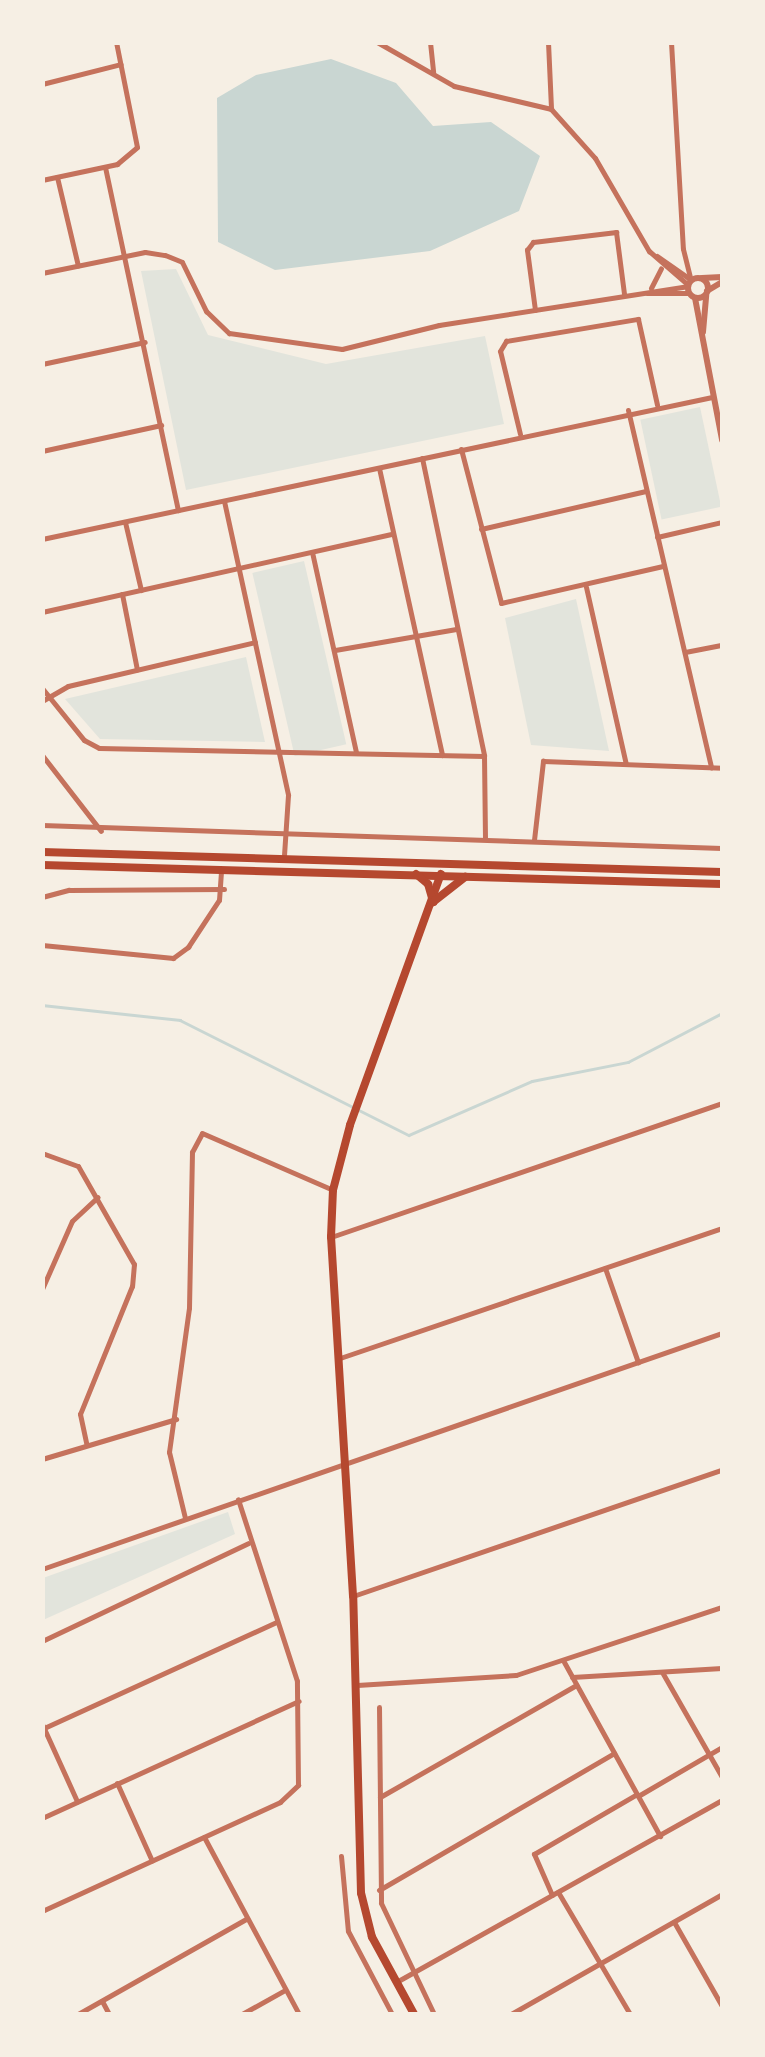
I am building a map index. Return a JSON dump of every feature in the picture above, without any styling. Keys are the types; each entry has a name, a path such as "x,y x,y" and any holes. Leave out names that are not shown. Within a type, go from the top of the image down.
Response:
{"main road":[{"path":"42,852 284,856 722,872"},
{"path":"204,854 228,867 273,864 284,856"},
{"path":"284,856 304,869"},
{"path":"424,861 440,874"},
{"path":"42,866 228,867 721,883"},
{"path":"414,872 427,882 433,902"},
{"path":"414,2014 372,1938 361,1893 353,1596 337,1359 333,1190 364,1083 440,874"},
{"path":"433,902 472,875"}],"street":[{"path":"42,180 104,168 137,147 116,42"},
{"path":"180,42 196,42"},
{"path":"377,42 470,91 522,97 550,109 595,158 649,251 690,288"},
{"path":"430,42 433,72"},
{"path":"548,42 550,109"},
{"path":"671,42 684,249 722,440"},
{"path":"42,84 121,64"},
{"path":"104,168 128,256 178,510"},
{"path":"57,177 78,266"},
{"path":"535,310 527,250 533,242 616,232 624,294"},
{"path":"645,291 663,263 684,249"},
{"path":"42,274 128,256 164,255 182,262 216,323 266,342 342,349 624,294 690,288 707,292"},
{"path":"690,288 701,278 722,280"},
{"path":"700,338 707,292 701,278"},
{"path":"707,292 722,280"},
{"path":"520,434 500,351 506,342 638,318 657,405"},
{"path":"42,364 144,342"},
{"path":"42,539 380,468 628,410 712,397"},
{"path":"628,410 711,768"},
{"path":"42,451 161,425"},
{"path":"460,448 501,603 586,587 663,566"},
{"path":"422,457 484,756 485,839"},
{"path":"380,468 442,755"},
{"path":"481,529 646,491"},
{"path":"224,501 279,752 287,836 284,856"},
{"path":"126,522 141,590"},
{"path":"656,538 722,522"},
{"path":"42,612 392,534"},
{"path":"312,552 356,752"},
{"path":"586,587 626,764"},
{"path":"122,594 137,670"},
{"path":"336,650 457,629"},
{"path":"42,702 49,696 137,670 256,642"},
{"path":"685,652 722,645"},
{"path":"42,688 84,740 99,748 484,756"},
{"path":"42,754 102,831"},
{"path":"534,840 544,760 722,768"},
{"path":"42,826 102,831 722,848"},
{"path":"42,946 173,958 188,947 224,889 228,867"},
{"path":"225,878 228,867"},
{"path":"42,897 69,890 224,889"},
{"path":"332,1237 722,1103"},
{"path":"185,1518 170,1466 189,1308 190,1166 202,1134 333,1190"},
{"path":"42,1154 78,1166 130,1252 135,1274 82,1405 86,1443"},
{"path":"42,1289 72,1221 98,1197"},
{"path":"337,1359 722,1228"},
{"path":"604,1268 638,1362"},
{"path":"42,1569 722,1334"},
{"path":"42,1459 176,1419"},
{"path":"353,1596 722,1470"},
{"path":"42,1912 294,1791 300,1700 248,1543 238,1499"},
{"path":"42,1641 248,1543"},
{"path":"356,1684 493,1679 564,1662 722,1607"},
{"path":"77,1801 43,1726 276,1622"},
{"path":"564,1662 660,1836"},
{"path":"572,1677 722,1668"},
{"path":"662,1672 722,1778"},
{"path":"380,1797 576,1684"},
{"path":"42,1818 300,1700"},
{"path":"378,1707 380,1890 389,1932 434,2014"},
{"path":"630,2014 534,1854 722,1746"},
{"path":"380,1890 614,1753"},
{"path":"117,1782 152,1861"},
{"path":"395,1982 722,1800"},
{"path":"204,1836 299,2014"},
{"path":"342,1856 348,1931 392,2014"},
{"path":"511,2014 722,1894"},
{"path":"78,2014 246,1919"},
{"path":"674,1922 722,2006"},
{"path":"714,1992 722,1987"},
{"path":"242,2014 285,1990"},
{"path":"102,2001 109,2014"}],"shaded area":[{"path":"331,59 396,83 433,126 491,122 540,156 519,211 430,251 275,270 218,242 217,98 256,75"},
{"path":"176,269 208,335 326,364 485,336 504,424 186,490 141,271"},
{"path":"700,407 721,507 662,519 640,420"},
{"path":"304,561 346,744 295,756 252,573"},
{"path":"576,599 609,751 531,745 505,618"},
{"path":"246,657 265,742 100,739 65,699"},
{"path":"228,1512 235,1534 43,1620 43,1578"}],"waterway":[{"path":"42,1005 180,1020 409,1135 532,1081 628,1062 722,1013"}]}
